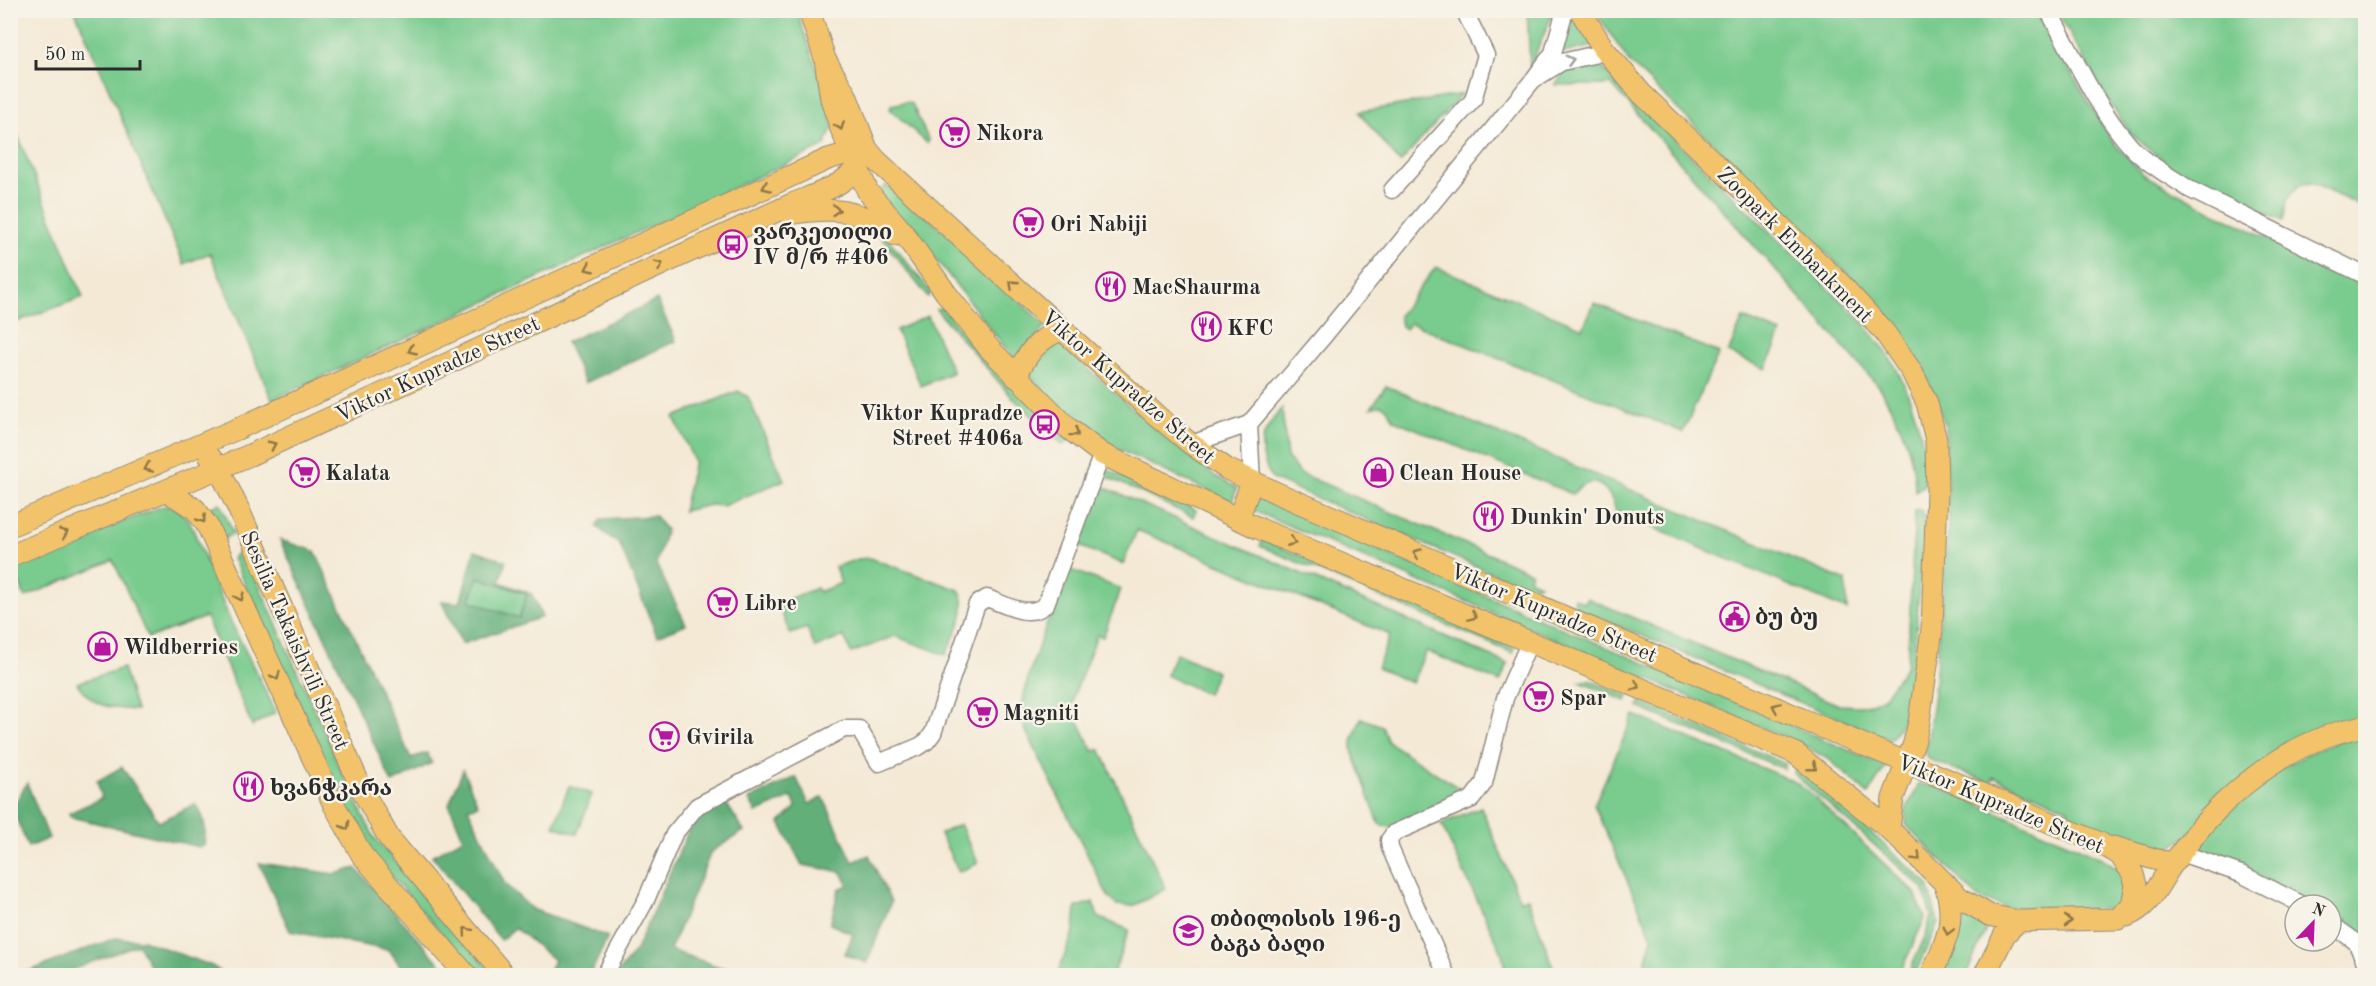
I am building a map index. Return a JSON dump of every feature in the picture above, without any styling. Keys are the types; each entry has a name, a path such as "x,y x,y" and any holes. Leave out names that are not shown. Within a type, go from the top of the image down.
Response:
{"main road":[{"path":"809,10 825,59 831,99 858,156"},
{"name":"Zoopark Embankment","path":"1580,10 1606,52 1641,93 1837,279 1885,333 1912,372 1927,403 1936,440 1934,606 1923,702 1914,743 1893,798 1889,829"},
{"name":"Viktor Kupradze Street","path":"14,554 219,469 829,188 849,177 858,156"},
{"name":"Viktor Kupradze Street","path":"11,526 201,445 828,159 858,156 889,174 1062,330 1211,459 1252,482 2100,843 2120,855 2133,874 2136,885 2132,905 2118,919 2018,921 2003,920 1980,911 1945,885 1889,829 1795,753 1238,519 1102,454 1068,428 1016,377 981,338 902,231 868,192 858,156"},
{"path":"757,220 818,209 850,212 872,219 913,248"},
{"path":"1016,377 1033,348 1051,334 1062,330"},
{"name":"Sesilia Takaishvili Street","path":"201,445 219,469 255,545 362,790 389,838 505,975"},
{"path":"1238,519 1252,482"},
{"name":"Sesilia Takaishvili Street","path":"167,491 195,509 201,517 334,805 362,855 467,975"},
{"path":"11,526 14,554"},
{"path":"222,559 226,551 236,543 243,541 255,545"},
{"path":"2118,919 2143,907 2177,857 2208,819 2254,779 2316,741 2366,726"},
{"path":"2100,843 2164,862 2177,857"},
{"path":"1931,975 1951,925 1951,910 1945,885"},
{"path":"1984,975 2005,934 2018,921"}],"street":[{"path":"1392,190 1473,99 1486,56 1464,10"},
{"path":"1191,444 1249,424 1533,80 1553,53 1565,10"},
{"path":"2048,10 2099,101 2127,142 2163,173 2189,189 2366,276"},
{"path":"1533,80 1562,62 1606,52"},
{"path":"1249,424 1252,482"},
{"path":"604,975 646,900 674,834 697,806 844,729 860,729 879,763 927,741 933,733 977,604 987,598 1027,612 1036,612 1046,604 1102,454"},
{"path":"1447,975 1390,848 1389,840 1394,833 1472,799 1478,793 1484,783 1505,698 1530,641"},
{"path":"2177,857 2241,874 2283,895"},
{"path":"2343,933 2361,946 2366,964"}],"green space":[{"path":"75,11 797,11 823,87 833,126 825,146 272,400 210,253 184,264"},
{"path":"1527,11 1554,11 1530,67"},
{"path":"1572,11 1593,46 1559,54"},
{"path":"1595,11 2034,11 2112,141 2144,175 2365,286 2365,721 2333,725 2163,854 2147,852 2066,817 2069,809 1994,777 1991,783 1928,759 1926,751 1934,693 1949,518 1945,425 1932,390 1917,358 1874,299 1629,62"},
{"path":"2057,11 2359,11 2366,19 2365,208 2311,183 2299,185 2287,200 2283,221 2181,176 2130,133 2106,97"},
{"path":"1582,63 1603,68 1612,76 1626,93 1857,316 1878,341 1896,369 1916,418 1924,454 1924,485 1915,491 1909,450 1893,411 1878,386 1610,83 1607,85 1555,85 1565,71"},
{"path":"1462,94 1400,163 1359,112"},
{"path":"907,102 912,104 929,141 927,143 890,109 891,105"},
{"path":"10,116 83,297 11,324 10,324"},
{"path":"886,185 916,206 1046,326 1015,360 943,268 879,194"},
{"path":"885,235 931,292 928,297 882,239"},
{"path":"1436,267 1583,328 1594,303 1719,353 1683,432 1410,323 1405,329 1401,326 1399,315"},
{"path":"657,300 676,341 585,383 566,342"},
{"path":"942,307 977,350 1068,441 1063,445 1011,396 936,309"},
{"path":"928,316 953,372 921,386 896,330"},
{"path":"1743,318 1781,333 1766,369 1728,353"},
{"path":"1058,342 1143,418 1215,476 1237,488 1232,502 1109,445 1073,422 1028,375 1040,353"},
{"path":"1386,386 1846,581 1847,610 1616,512 1606,490 1596,483 1584,485 1572,494 1394,420 1387,408 1381,405 1371,408"},
{"path":"738,391 748,397 784,480 723,506 710,505 683,511 694,461 674,417"},
{"path":"1282,408 1287,457 1299,473 1531,572 1529,579 1540,584 1530,589 1272,479 1263,458 1262,442 1269,426"},
{"path":"1106,469 1196,510 1193,517 1103,475"},
{"path":"1099,485 1508,664 1500,682 1426,651 1412,683 1377,668 1390,635 1137,530 1123,564 1077,545"},
{"path":"1257,498 1886,766 1868,794 1830,760 1805,746 1252,510"},
{"path":"220,503 234,535 227,536 225,540 210,508"},
{"path":"163,506 175,507 190,522 230,620 276,712 252,726 206,617 148,638 113,560 25,597 12,565"},
{"path":"1920,510 1924,517 1911,706 1890,740 1585,613 1578,609 1574,602 1574,598 1585,603 1587,598 1839,705 1870,704 1884,697 1907,665 1915,511"},
{"path":"655,516 666,530 656,564 686,624 657,636 620,545 597,527 601,519"},
{"path":"280,540 315,551 411,758 427,753 432,763 392,783"},
{"path":"1263,540 1515,648 1513,653 1260,546"},
{"path":"475,550 506,561 500,582 532,594 542,617 462,644 441,601 460,603","holes":["478,577 527,594 519,618 470,601"]},
{"path":"242,553 246,556 347,783 336,788 233,558 236,554"},
{"path":"870,558 959,590 962,597 962,613 946,655 895,636 851,653 844,636 815,648 807,628 790,634 778,603 817,588 819,592 841,583 835,567 858,559"},
{"path":"1066,568 1121,589 1103,637 1097,635 1074,695 1073,710 1093,751 1100,749 1166,889 1133,906 1117,905 1108,896 1024,727 1021,709 1029,674"},
{"path":"478,577 527,594 519,618 469,601"},
{"path":"1176,653 1217,672 1207,694 1166,675"},
{"path":"123,668 136,710 95,702 77,683"},
{"path":"1589,680 1628,696 1626,701 1580,682"},
{"path":"1640,702 1786,764 1784,769 1638,707"},
{"path":"1634,715 1793,781 1809,792 1915,893 1925,918 1899,975 1642,975 1652,937 1594,805"},
{"path":"1361,718 1382,726 1388,742 1465,792 1462,799 1393,828 1379,824 1352,750 1352,741"},
{"path":"2365,736 2365,944 2343,927 2343,893 2283,894 2191,855 2224,813 2257,784 2292,762 2348,739"},
{"path":"122,767 159,822 195,804 201,812 204,823 204,845 199,847 71,817 69,813 102,798 97,781"},
{"path":"1796,768 1928,884 1938,923 1916,972 1910,970 1926,935 1931,916 1923,888 1793,773"},
{"path":"463,770 478,805 468,808 505,884 532,909 608,937 590,975 547,975 554,960 515,928 501,940 432,856 463,838 449,804"},
{"path":"796,777 809,804 823,797 853,862 869,855 891,902 867,963 845,954 853,934 830,924 839,889 848,885 842,872 802,865 780,823 796,807 792,797 756,813 749,799"},
{"path":"27,783 49,838 28,847 12,808"},
{"path":"1919,784 1939,787 2102,858 2125,873 2127,899 2115,909 2008,908 1978,898 1906,825 1906,810"},
{"path":"569,786 592,794 577,834 554,826"},
{"path":"349,787 374,837 494,975 479,975 368,850 338,793"},
{"path":"724,800 744,831 711,852 670,950 744,975 615,976 636,950 687,834 700,817"},
{"path":"1481,807 1520,900 1528,898 1556,975 1504,975 1502,953 1441,824"},
{"path":"960,824 978,863 959,872 940,834"},
{"path":"259,863 335,874 356,868 450,975 407,975 389,950 290,931"},
{"path":"1093,902 1098,917 1129,930 1113,975 1057,975 1074,931 1076,907"},
{"path":"1961,913 1977,917 1988,925 1966,975 1934,976"},
{"path":"115,938 143,940 212,966 226,975 154,975 138,944 59,975 23,975"}],"place":[{"name":"Nikora","path":"955,132"},
{"name":"Ori Nabiji","path":"1029,223"},
{"name":"ვარკეთილი IV მ/რ #406","path":"732,244"},
{"name":"MacShaurma","path":"1111,286"},
{"name":"KFC","path":"1206,327"},
{"name":"Viktor Kupradze Street #406a","path":"1044,425"},
{"name":"Kalata","path":"304,472"},
{"name":"Clean House","path":"1378,472"},
{"name":"Dunkin' Donuts","path":"1489,516"},
{"name":"Libre","path":"723,602"},
{"name":"ბუ ბუ","path":"1734,616"},
{"name":"Wildberries","path":"102,646"},
{"name":"Spar","path":"1539,697"},
{"name":"Magniti","path":"982,712"},
{"name":"Gvirila","path":"665,736"},
{"name":"ხვანჭკარა","path":"249,787"},
{"name":"თბილისის 196-ე ბაგა ბაღი","path":"1189,931"}]}
